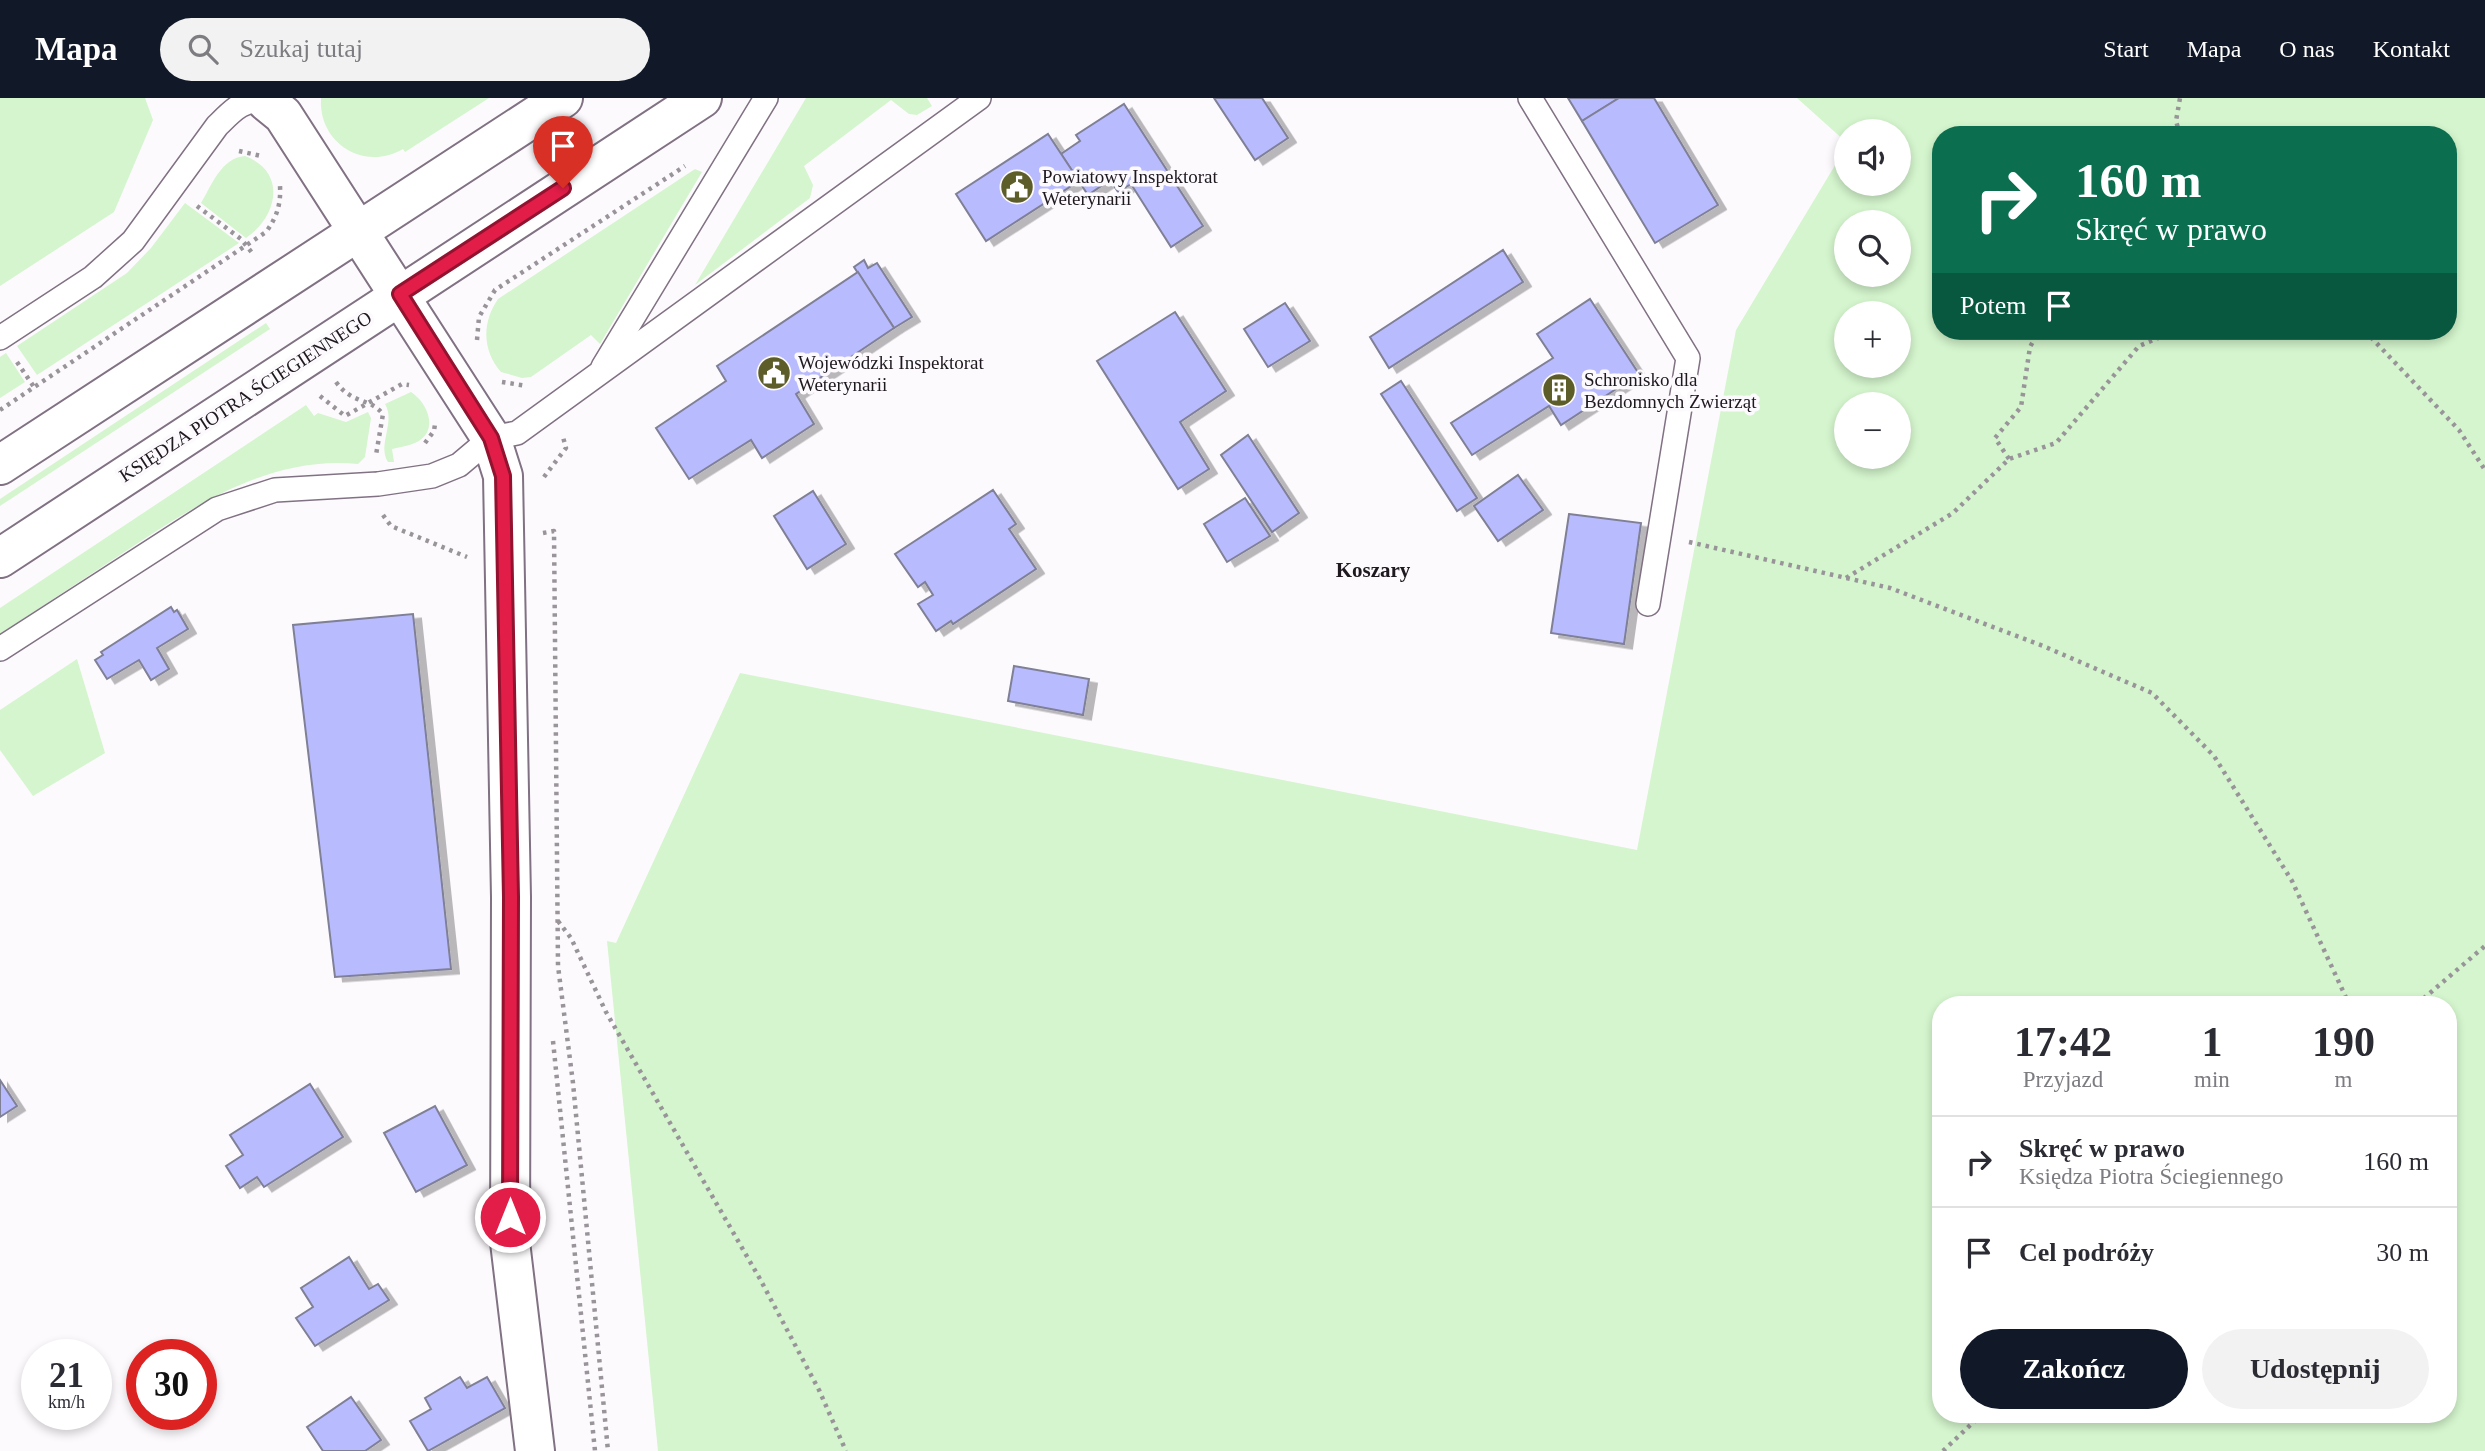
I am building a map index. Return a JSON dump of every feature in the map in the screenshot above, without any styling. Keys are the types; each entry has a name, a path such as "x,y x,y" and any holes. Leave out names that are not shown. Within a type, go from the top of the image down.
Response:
{"main road":[{"path":"0,465 563,98"},
{"name":"KSIĘDZA PIOTRA ŚCIEGIENNEGO","path":"0,558 702,98"},
{"path":"269,100 283,116 400,294 491,438 503,476 511,897 510,1242 535,1451"}],"lane":[{"path":"598,376 766,98"},
{"path":"0,649 217,509 275,490 378,484 432,476 459,465 491,438 517,433 979,98"},
{"path":"1530,98 1688,358 1648,604"},
{"path":"0,338 93,277 134,241 217,126 232,111 244,102 269,100"}],"path":[{"path":"2177,126 2180,98"},
{"path":"229,154 235,150 250,151 263,157"},
{"path":"479,350 476,333 479,317 495,290 687,165"},
{"path":"0,410 233,259 266,232 275,220 280,202 279,179"},
{"path":"188,199 251,251"},
{"path":"2009,459 1995,438 2021,407 2030,347 2034,340"},
{"path":"1846,578 1953,513 2009,459 2056,443 2139,346 2153,340"},
{"path":"2374,340 2459,430 2485,470"},
{"path":"500,381 531,386"},
{"path":"337,384 347,397 367,403 383,414 375,463"},
{"path":"320,396 345,416 402,384 413,386"},
{"path":"418,449 434,431 436,417"},
{"path":"543,491 544,478 566,448 562,436"},
{"path":"393,508 380,509 391,526 462,556 475,558"},
{"path":"542,524 544,544"},
{"path":"536,534 554,531 558,966 573,1083 608,1451"},
{"path":"1678,540 1890,589 2043,646 2152,693 2214,756 2292,881 2344,996"},
{"path":"556,920 571,938 606,1012 760,1279 819,1390 846,1451"},
{"path":"2426,996 2485,946"},
{"path":"553,1040 595,1451"},
{"path":"1943,1451 1973,1423"}],"green space":[{"path":"0,98 145,98 153,120 114,212 0,286"},
{"path":"321,98 489,98 405,152 403,149 373,157 359,155 335,140 322,114"},
{"path":"806,98 927,98 932,106 917,115 909,114 891,100 804,166 813,185 810,198 695,285"},
{"path":"1797,98 2485,98 2485,1451 658,1451 607,941 616,943 740,673 1637,850 1736,330 1834,167 1834,196 1911,196 1911,119 1834,119 1834,131"},
{"path":"245,156 267,172 273,195 265,218 246,238 201,203 223,167"},
{"path":"695,169 702,172 600,344 591,335 531,377 522,378 501,372 490,355 486,336 489,317 498,299"},
{"path":"185,203 239,243 37,375 17,346 127,273 151,248"},
{"path":"266,323 270,329 0,506 0,499"},
{"path":"6,353 25,382 0,398 0,357"},
{"path":"411,392 426,410 429,418 427,432 415,443 392,449 394,462 388,462 384,448 389,418 385,404"},
{"path":"306,405 314,416 318,413 346,422 368,412 371,418 365,457 358,464 325,463 293,468 232,488 174,520 0,634 0,608"},
{"path":"77,659 105,753 33,796 0,750 0,710"}],"building":[{"path":"1214,98 1262,98 1288,138 1255,160"},
{"path":"1568,98 1619,98 1582,121"},
{"path":"1619,98 1654,98 1718,205 1655,243 1582,121"},
{"path":"1124,104 1203,226 1171,247 1131,184 1118,192 1110,180 1088,195 1061,154 1080,141 1076,135"},
{"name":"Powiatowy Inspektorat Weterynarii","path":"1048,134 1079,181 986,241 956,194"},
{"path":"1503,250 1523,282 1389,368 1370,337"},
{"path":"864,260 868,268 877,263 912,317 894,328 854,267"},
{"name":"Wojewódzki Inspektorat Weterynarii","path":"858,272 894,328 796,394 814,424 762,458 751,440 689,479 656,428 726,381 717,366"},
{"name":"Schronisko dla Bezdomnych Zwierząt","path":"1590,299 1639,374 1561,425 1549,406 1472,455 1451,423 1553,358 1537,334"},
{"path":"1285,303 1310,341 1268,367 1244,329"},
{"path":"1175,312 1226,391 1180,422 1209,469 1178,489 1097,361"},
{"path":"1401,381 1477,498 1457,511 1381,394"},
{"path":"1248,435 1299,513 1272,532 1221,455"},
{"path":"1518,475 1543,510 1498,541 1474,506"},
{"path":"993,490 1016,524 1009,529 1036,569 953,624 951,621 936,631 918,604 933,595 925,582 918,587 895,554"},
{"path":"813,491 846,544 807,569 774,516"},
{"path":"1245,498 1270,536 1227,562 1204,524"},
{"path":"1569,514 1641,523 1624,644 1551,633"},
{"path":"171,607 174,612 177,610 188,629 157,648 169,669 151,680 139,660 107,679 95,660 103,655 101,652"},
{"path":"413,614 451,969 335,977 293,625"},
{"path":"1014,666 1089,679 1083,715 1008,701"},
{"path":"0,1080 17,1106 0,1117"},
{"path":"310,1084 343,1137 264,1187 257,1177 240,1188 226,1166 243,1155 230,1135"},
{"path":"435,1106 467,1165 416,1192 384,1133"},
{"path":"349,1257 369,1289 378,1284 389,1300 315,1346 296,1318 313,1307 301,1288"},
{"path":"460,1377 467,1388 487,1377 505,1408 428,1451 410,1421 431,1409 425,1398"},
{"path":"351,1397 381,1440 365,1451 323,1451 307,1427"}],"place":[{"name":"Powiatowy Inspektorat Weterynarii","path":"1017,187"},
{"name":"Wojewódzki Inspektorat Weterynarii","path":"774,373"},
{"name":"Schronisko dla Bezdomnych Zwierząt","path":"1559,390"}],"district":[{"name":"Koszary","path":"1373,570"}],"route":[{"path":"510,1217 511,897 503,476 491,438 400,294 563,188"}]}
